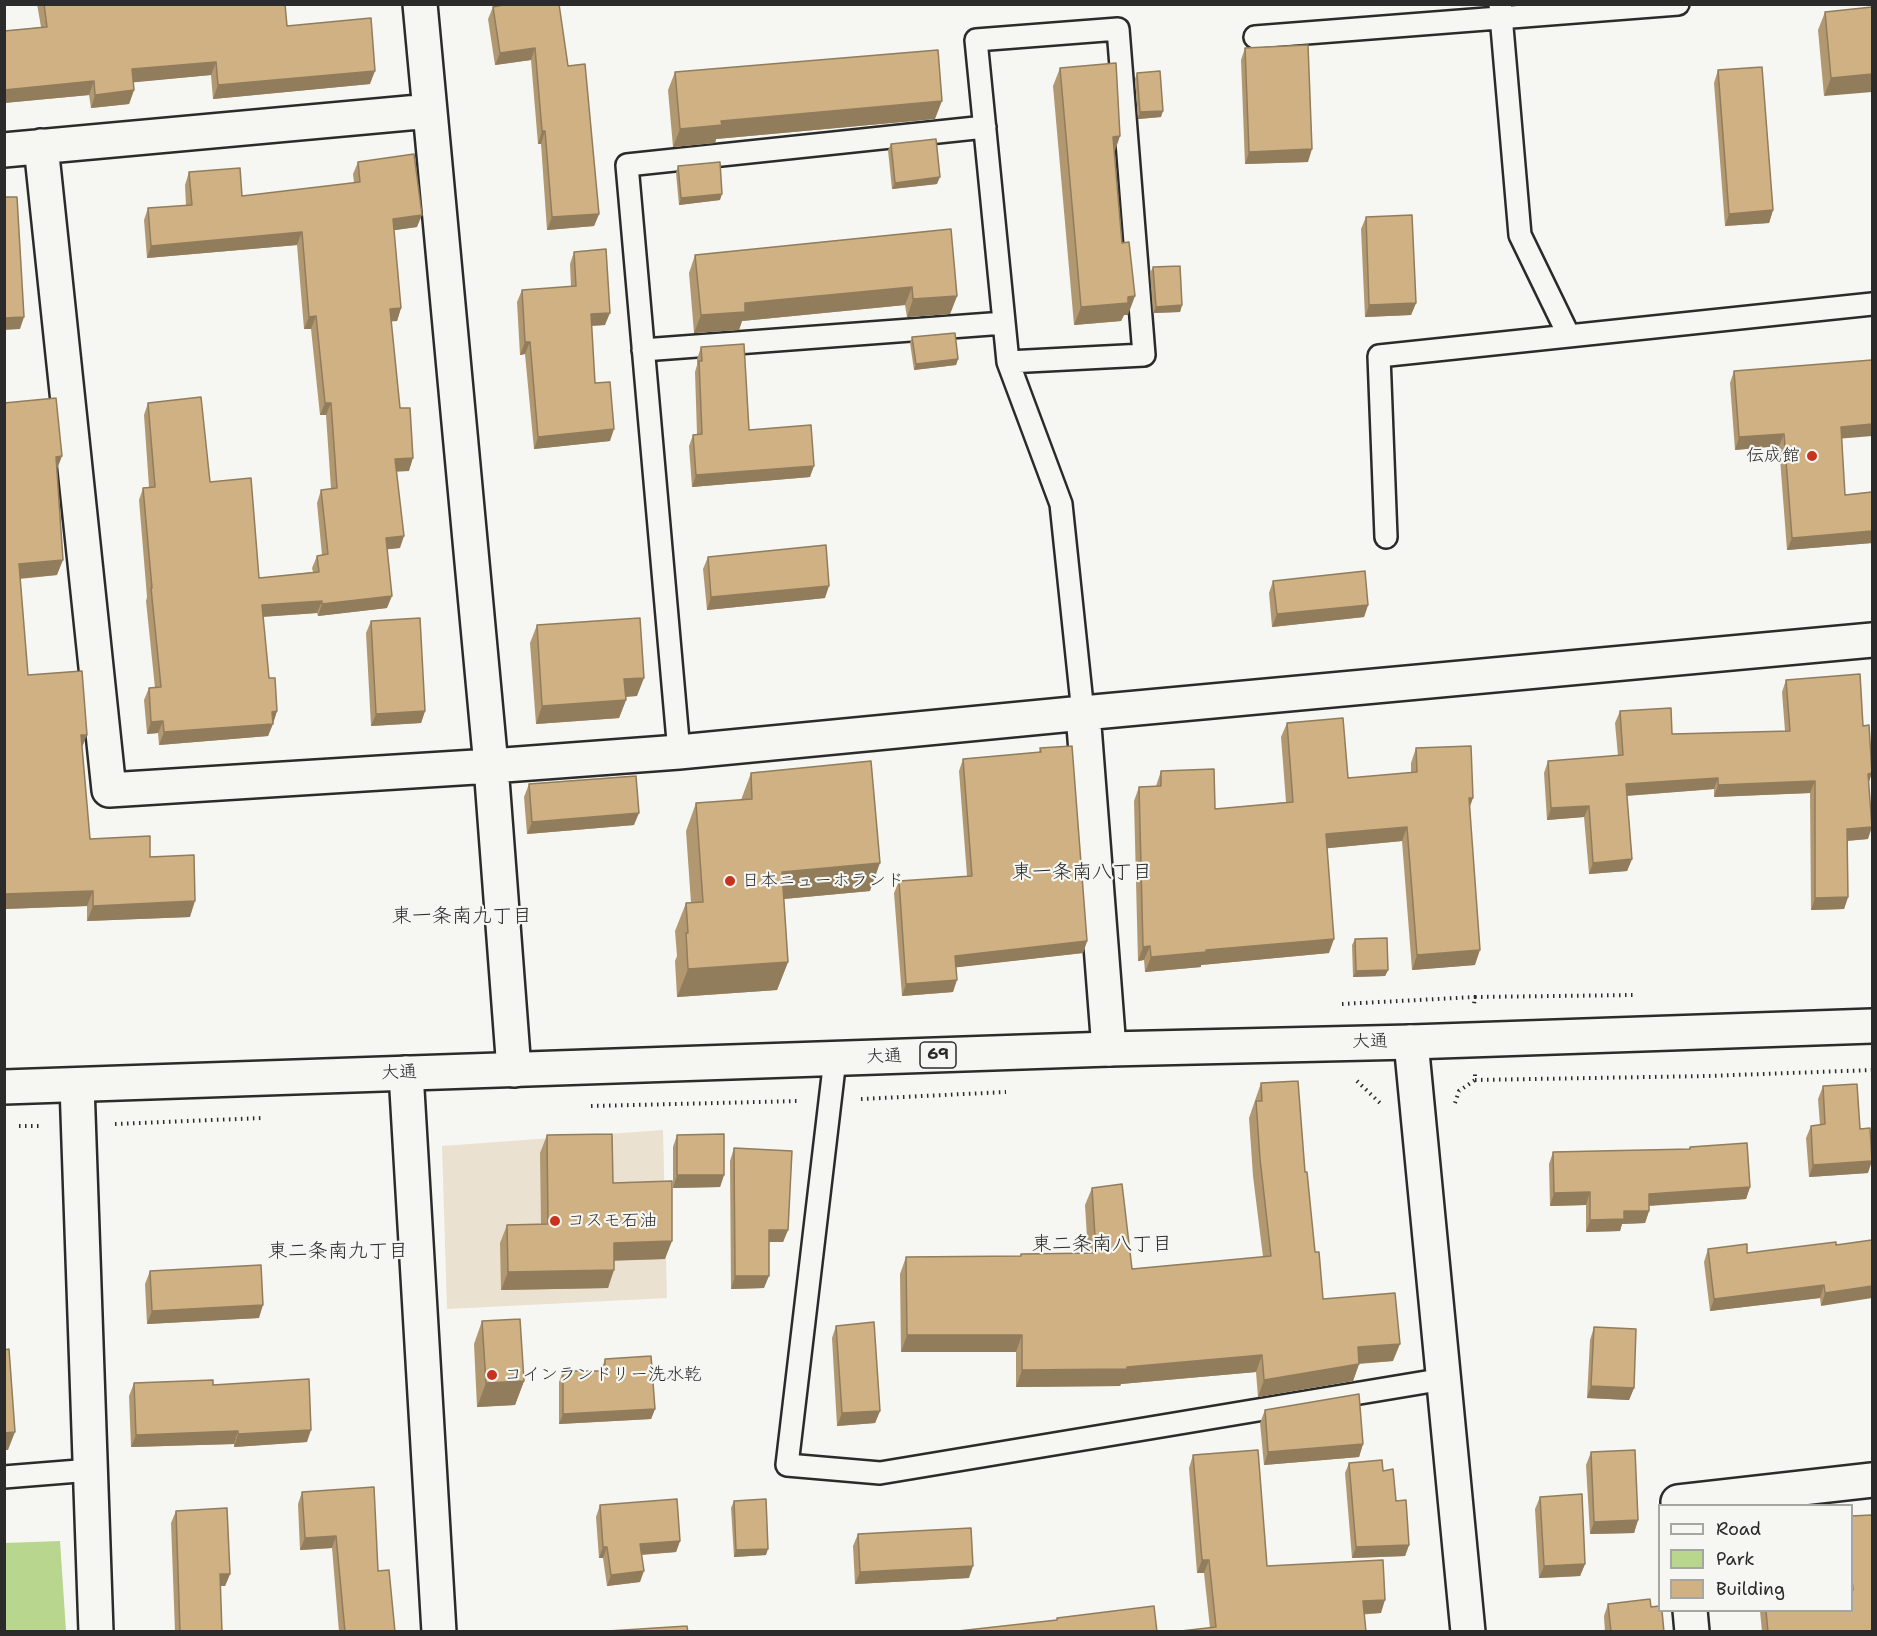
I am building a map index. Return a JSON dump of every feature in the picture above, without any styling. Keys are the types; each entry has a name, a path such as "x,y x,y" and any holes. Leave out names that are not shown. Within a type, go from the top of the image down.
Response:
{"street":[{"path":"420,4 491,766 514,1070"},
{"path":"4,150 430,111"},
{"path":"41,146 110,790 679,752 1872,640"},
{"path":"1083,713 1109,1049"},
{"name":"大通","path":"4,1087 1109,1049 1411,1042 1872,1026"},
{"path":"1411,1042 1468,1632"},
{"path":"406,1073 439,1632"},
{"path":"77,1085 96,1632"},
{"path":"1678,1504 1678,1502 1872,1480"},
{"path":"1690,1612 1692,1632"}],"lane":[{"path":"1255,37 1500,11 1678,4"},
{"path":"1500,11 1520,235 1569,336"},
{"path":"1008,362 1144,355 1118,30 976,40 1008,362 1061,504 1083,713"},
{"path":"679,752 627,165 985,127"},
{"path":"1386,537 1379,356 1872,304"},
{"path":"643,350 1004,323"},
{"path":"835,1059 787,1466 880,1473 1444,1379"},
{"path":"4,1477 91,1470"}],"path":[{"path":"1475,1080 1707,1076 1872,1070"},
{"path":"1353,1077 1388,1111 1418,1110"},
{"path":"584,1107 1008,1092"},
{"path":"15,1126 78,1126 267,1118"}],"shaded area":[{"path":"663,1130 667,1298 447,1309 442,1146"}],"green space":[{"path":"60,1541 66,1631 5,1631 5,1543"}],"building":[{"path":"44,4 285,4 287,26 371,18 375,71 218,85 216,62 132,69 134,90 95,95 94,81 4,90 4,31 47,27"},
{"path":"507,4 559,4 568,66 585,64 599,214 552,217 535,48 500,53 493,7"},
{"path":"1872,7 1872,74 1831,78 1825,12"},
{"path":"1308,45 1312,149 1249,152 1245,48"},
{"path":"938,50 942,101 721,121 722,125 680,129 675,72"},
{"path":"1116,63 1120,136 1113,137 1122,243 1129,242 1135,296 1128,297 1128,303 1081,307 1060,68"},
{"path":"1762,67 1773,210 1729,214 1718,70"},
{"path":"1160,71 1163,111 1140,112 1137,73"},
{"path":"936,139 940,177 895,183 891,144"},
{"path":"414,154 422,215 393,219 401,308 390,309 400,408 410,408 413,458 395,459 404,536 386,538 392,596 322,604 322,601 262,605 269,678 275,678 277,711 272,712 273,724 164,732 163,721 151,722 149,688 161,687 143,488 155,487 148,403 201,397 210,482 251,478 259,578 319,572 317,556 328,554 321,490 337,488 331,403 325,403 316,316 309,317 302,232 151,246 148,208 192,205 189,172 240,168 242,196 360,182 358,162"},
{"path":"720,162 722,194 681,198 678,166"},
{"path":"4,197 17,197 24,317 4,318"},
{"path":"1412,215 1416,303 1369,305 1366,217"},
{"path":"951,229 957,296 913,299 912,287 745,303 745,312 701,315 695,255"},
{"path":"606,249 610,313 591,314 595,383 610,382 614,429 538,437 530,342 525,342 522,290 576,286 574,252"},
{"path":"1180,266 1182,305 1156,307 1153,267"},
{"path":"955,333 958,359 916,364 912,337"},
{"path":"744,344 749,430 811,425 814,466 696,475 693,435 702,434 699,361 702,361 701,347"},
{"name":"伝成館","path":"1872,360 1872,424 1841,427 1845,495 1872,492 1872,531 1792,538 1784,434 1739,437 1734,371"},
{"path":"56,398 62,456 56,457 63,560 19,564 28,675 82,671 87,735 81,735 90,839 150,836 150,857 194,855 195,901 93,906 93,891 4,894 4,403"},
{"path":"826,545 829,586 711,597 708,557"},
{"path":"1365,571 1368,605 1277,614 1273,581"},
{"path":"420,618 425,711 376,714 371,621"},
{"path":"640,618 644,678 624,679 626,700 542,706 537,625"},
{"path":"1860,674 1863,726 1869,725 1872,773 1868,774 1872,827 1847,829 1848,897 1815,898 1815,781 1718,785 1718,778 1626,784 1632,859 1593,863 1589,806 1551,808 1548,761 1623,755 1620,711 1671,708 1672,734 1790,731 1786,680"},
{"path":"1343,718 1348,778 1417,772 1416,748 1471,746 1473,798 1469,798 1480,950 1417,955 1407,827 1326,834 1334,939 1151,957 1150,946 1143,947 1139,787 1161,786 1161,771 1214,769 1215,809 1293,802 1287,723"},
{"path":"1072,746 1087,941 955,956 957,980 906,984 899,881 972,876 963,759 1041,752 1040,748"},
{"path":"871,761 880,863 782,872 788,962 688,969 686,903 703,902 696,803 752,799 751,773"},
{"path":"636,776 639,813 532,822 529,784"},
{"path":"1387,938 1388,970 1356,971 1355,939"},
{"path":"1298,1081 1305,1172 1307,1172 1315,1252 1319,1252 1323,1299 1395,1293 1400,1344 1358,1347 1359,1364 1264,1380 1262,1355 1127,1367 1127,1369 1022,1370 1022,1335 907,1335 906,1257 1096,1253 1092,1188 1122,1184 1132,1269 1271,1256 1256,1101 1262,1101 1261,1083"},
{"path":"1857,1084 1860,1129 1870,1128 1872,1161 1813,1165 1811,1126 1825,1124 1823,1086"},
{"path":"612,1134 613,1183 672,1181 672,1241 614,1243 614,1270 508,1272 507,1225 548,1224 547,1135"},
{"path":"724,1134 724,1175 677,1175 677,1135"},
{"path":"1747,1143 1750,1187 1649,1194 1649,1211 1624,1211 1624,1219 1590,1220 1590,1192 1554,1193 1553,1152 1690,1149 1690,1147"},
{"path":"734,1148 792,1151 788,1230 769,1230 769,1276 735,1276"},
{"path":"1872,1240 1872,1286 1825,1293 1824,1285 1714,1299 1708,1249 1747,1244 1747,1253"},
{"path":"261,1265 263,1305 152,1311 150,1271"},
{"path":"520,1319 524,1381 486,1383 482,1321"},
{"path":"874,1322 880,1411 842,1413 836,1326"},
{"path":"1594,1327 1636,1329 1634,1388 1591,1386"},
{"path":"9,1349 15,1432 4,1433 4,1350"},
{"path":"651,1356 655,1409 563,1414 563,1371 605,1371 605,1359"},
{"path":"309,1379 311,1430 238,1434 238,1431 136,1435 134,1383 213,1380 213,1385"},
{"path":"1359,1394 1363,1444 1268,1452 1265,1410"},
{"path":"1258,1450 1267,1566 1383,1560 1385,1600 1363,1601 1366,1632 1172,1632 1216,1627 1209,1560 1202,1560 1193,1455"},
{"path":"1635,1450 1638,1520 1594,1522 1591,1452"},
{"path":"1382,1460 1383,1471 1393,1469 1396,1501 1406,1500 1409,1545 1356,1547 1349,1463"},
{"path":"374,1487 378,1571 389,1570 395,1632 345,1632 336,1536 305,1538 302,1492"},
{"path":"1582,1494 1585,1564 1544,1566 1540,1497"},
{"path":"677,1499 680,1541 640,1544 644,1571 611,1575 607,1547 603,1547 600,1505"},
{"path":"766,1499 768,1549 736,1550 734,1501"},
{"path":"227,1508 230,1574 220,1574 222,1632 180,1632 176,1511"},
{"path":"1872,1515 1872,1632 1768,1632 1766,1612 1853,1612 1853,1516"},
{"path":"971,1528 973,1566 860,1572 858,1534"},
{"path":"1650,1599 1651,1607 1658,1606 1658,1612 1662,1612 1664,1632 1611,1632 1608,1604"},
{"path":"1154,1606 1157,1632 949,1632 1057,1620 1057,1618"},
{"path":"687,1626 688,1632 608,1631"}],"place":[{"name":"伝成館","path":"1812,456"},
{"name":"日本ニューホランド","path":"730,881"},
{"name":"コスモ石油","path":"555,1221"},
{"name":"コインランドリー洗水乾","path":"492,1375"}],"district":[{"name":"東一条南八丁目","path":"1082,873"},
{"name":"東一条南九丁目","path":"462,917"},
{"name":"東二条南八丁目","path":"1102,1245"},
{"name":"東二条南九丁目","path":"338,1252"}]}
